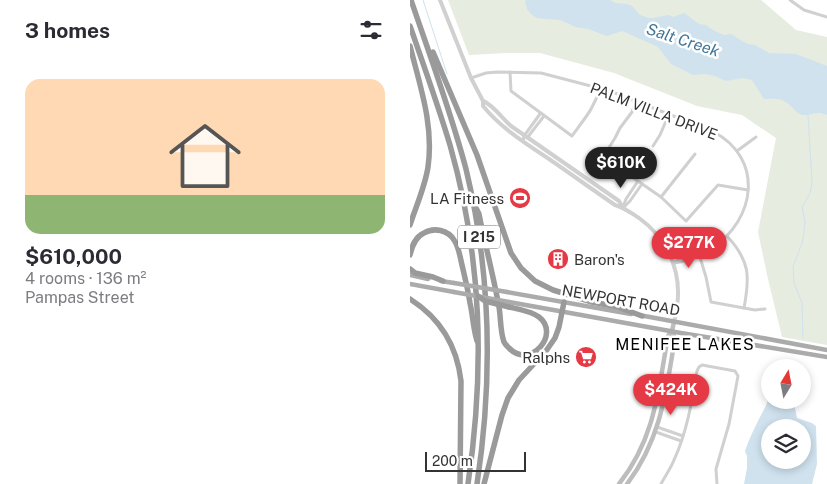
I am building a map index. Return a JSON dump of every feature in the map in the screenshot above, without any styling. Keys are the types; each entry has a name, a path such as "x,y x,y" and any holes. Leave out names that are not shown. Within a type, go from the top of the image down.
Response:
{"highway":[{"name":"I 215","path":"411,1 466,169 484,268 488,348 486,410 477,484"},
{"path":"411,1 418,12 438,66 474,149 511,253 518,263 532,278 554,290 592,302 618,307 642,316"},
{"name":"I 215","path":"410,26 450,146 464,202 475,278 479,345 476,418 468,484"},
{"path":"410,46 427,112 430,138 427,173 410,225"},
{"path":"473,204 479,214 497,300 503,340 515,353 526,354 534,352 541,347 546,331 543,323 537,316 509,304 485,301 478,296"},
{"path":"410,255 414,241 425,232 438,230 453,238 460,254 474,332 479,345"},
{"path":"410,269 415,273 443,281"},
{"path":"410,299 426,310 442,328 450,342 458,364 461,380 460,484"},
{"path":"484,484 508,398 519,380 553,342 564,302"}],"main road":[{"name":"NEWPORT ROAD","path":"410,275 827,350"},
{"path":"410,284 478,296"},
{"name":"NEWPORT ROAD","path":"509,304 562,311 827,357"},
{"path":"619,484 635,462 650,426 668,336 672,331 674,322"},
{"path":"627,484 642,462 656,429 664,402 674,338 672,331"},
{"path":"656,429 654,425 659,405 657,398"},
{"path":"642,462 652,429 650,426"}],"street":[{"path":"440,0 471,78 484,101 483,106 495,119 523,142 615,205 623,207"},
{"path":"790,0 804,10 827,17"},
{"path":"510,72 511,91 572,136 593,108 600,88"},
{"name":"PALM VILLA DRIVE","path":"471,78 486,73 541,73 610,91 714,132 728,141 737,151 748,175 748,190 743,212 727,236 714,247 699,254 680,258 673,263"},
{"path":"484,101 489,103 504,120 526,137 619,201 623,207 644,222 655,233 673,263 677,278 678,296 674,322"},
{"path":"636,101 632,112 602,157 661,198 686,221 718,185 748,190"},
{"path":"653,146 669,114"},
{"path":"523,142 542,115"},
{"path":"737,151 756,137"},
{"path":"661,198 696,154"},
{"path":"623,207 626,198 638,181"},
{"path":"623,207 630,201 642,184"},
{"path":"727,236 739,250 747,272 748,286 744,308"},
{"path":"699,254 711,302 755,310 765,309"},
{"path":"661,484 674,460 683,436 697,371 702,365 736,371 738,376 729,424 716,470 716,484"},
{"path":"656,429 683,436"},
{"path":"656,429 681,441"}],"shaded area":[{"path":"448,0 761,0 796,30 827,37 827,345 782,337 758,232 776,138 742,115 697,106 614,73 540,53 469,55"}],"water":[{"name":"Salt Creek","path":"526,0 610,0 632,6 640,15 649,18 668,15 673,17 684,13 699,24 706,25 724,35 731,34 769,53 796,54 827,66 827,115 817,113 803,115 782,100 764,99 752,80 743,78 726,81 705,74 693,75 671,64 658,47 622,31 607,36 560,20 537,18 527,9"},
{"path":"764,409 795,409 797,418 800,419 761,419 761,469 811,469 811,423 816,426 817,464 812,484 744,484 747,468 745,451"}],"waterway":[{"path":"423,0 447,74"},
{"path":"803,338 802,303 794,283 793,267 803,240 805,222 802,207 810,193 812,183 808,114"}],"place":[{"name":"LA Fitness","path":"520,198"},
{"name":"Baron's","path":"558,259"},
{"name":"Ralphs","path":"586,357"}],"district":[{"name":"MENIFEE LAKES","path":"685,344"}]}
